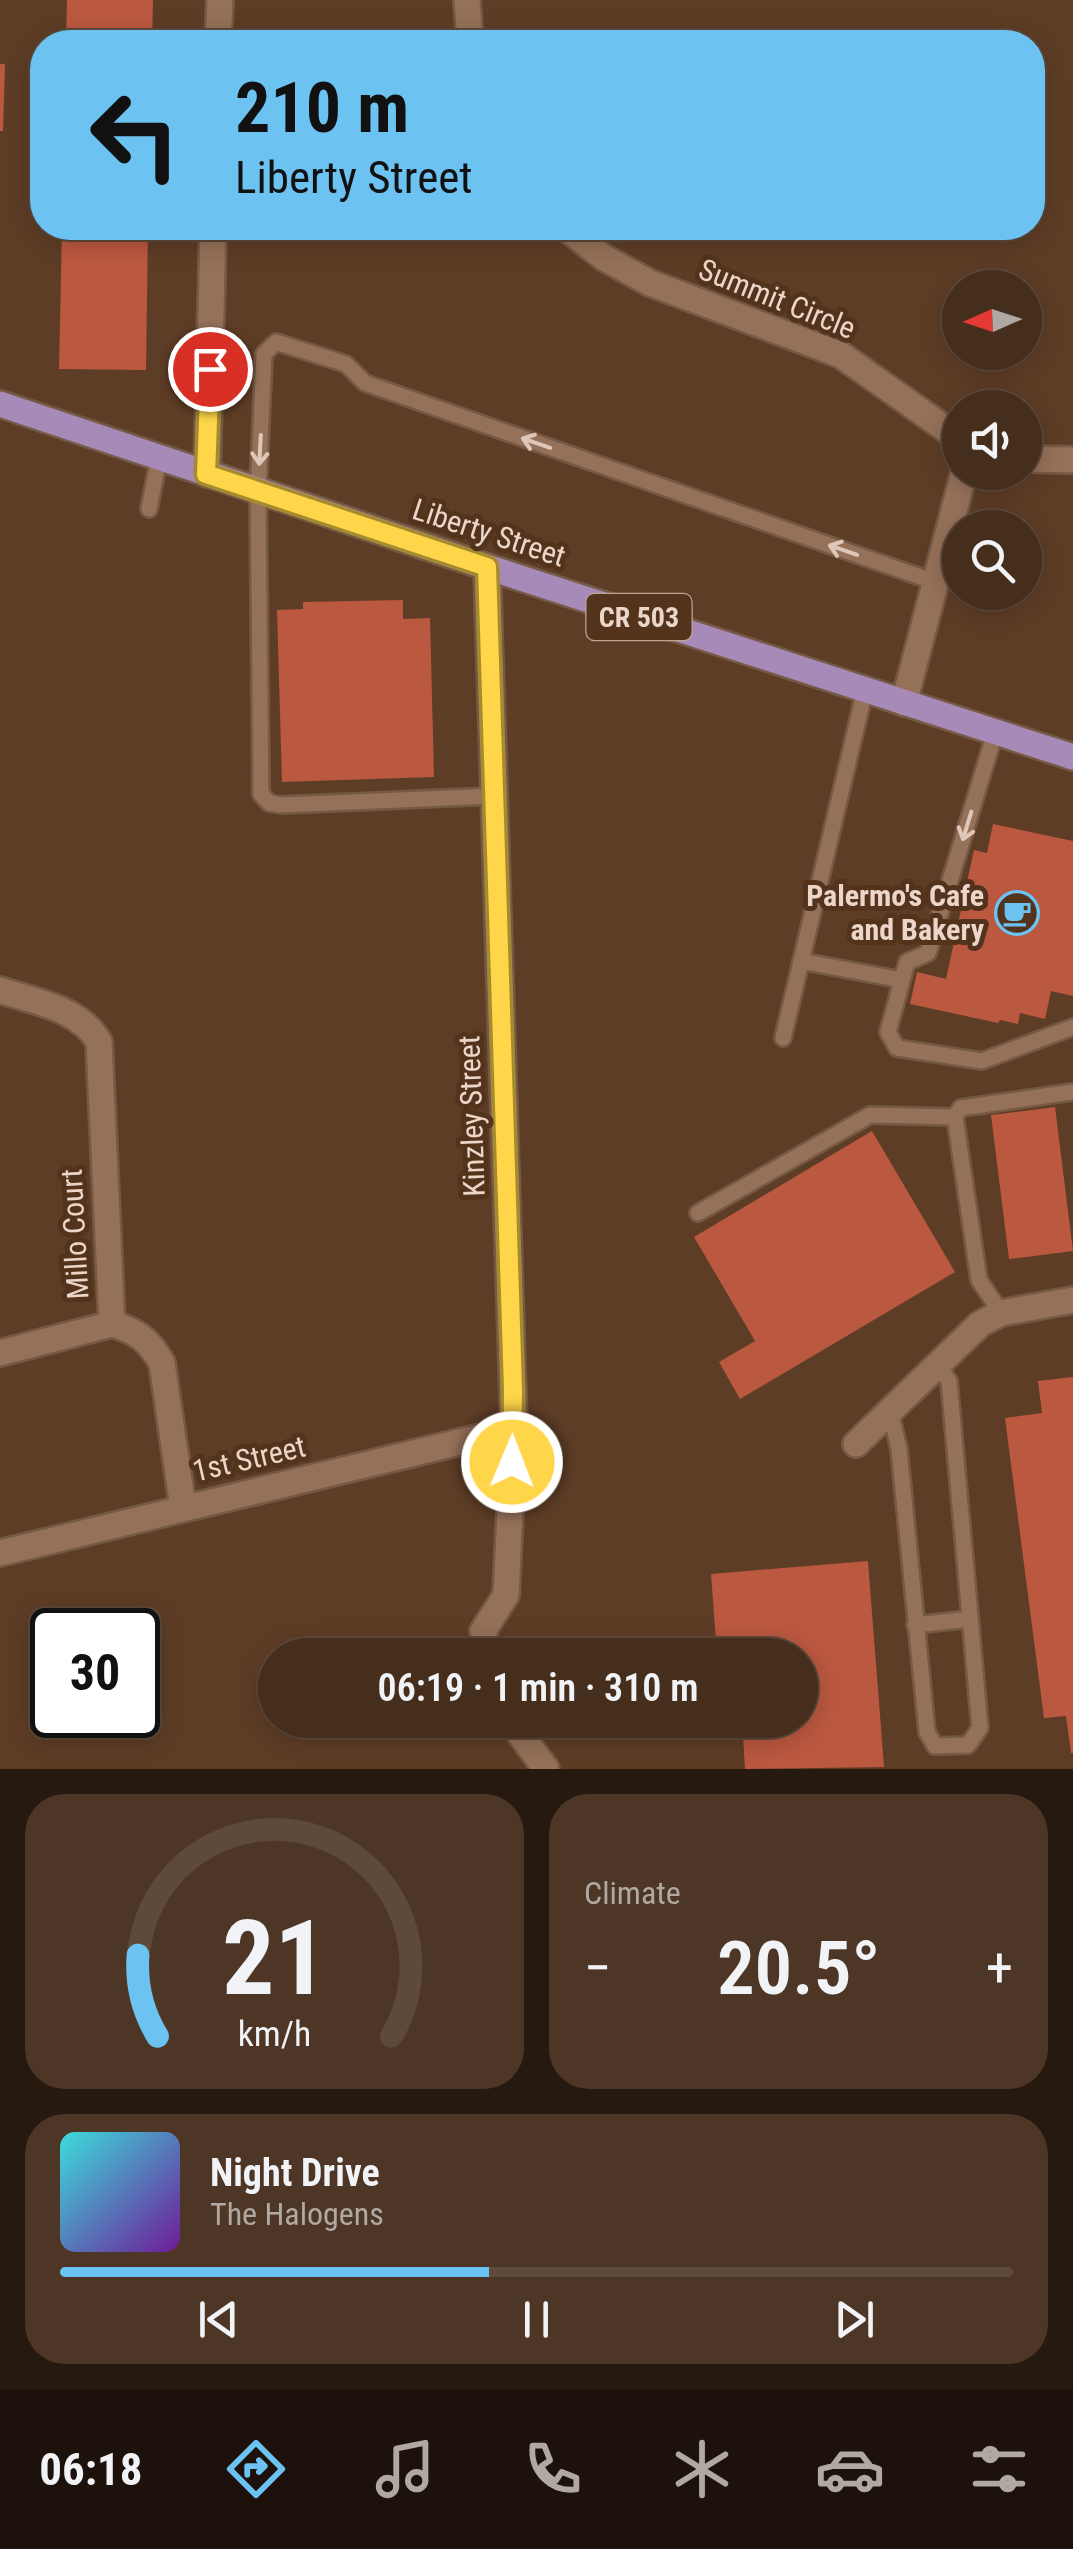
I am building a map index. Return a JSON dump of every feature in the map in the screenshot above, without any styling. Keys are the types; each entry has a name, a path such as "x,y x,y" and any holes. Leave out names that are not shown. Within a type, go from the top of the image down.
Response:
{"main road":[{"name":"Liberty Street","path":"0,404 1073,757"}],"street":[{"path":"219,30 220,0"},
{"path":"468,0 469,30"},
{"path":"206,474 213,240"},
{"name":"Summit Circle","path":"582,240 650,283 841,355 942,426"},
{"path":"1042,459 1073,460"},
{"path":"904,703 959,490"},
{"name":"Kinzley Street","path":"484,1638 483,1631 506,1595 514,1429 487,567"},
{"name":"Millo Court","path":"0,990 78,1017 99,1042 112,1324 134,1330 151,1344 162,1363 183,1508"},
{"path":"856,1444 980,1324 1001,1313 1073,1300"},
{"path":"0,1353 112,1324"},
{"name":"1st Street","path":"0,1553 514,1429"},
{"path":"523,1738 546,1769"}],"lane":[{"path":"494,796 281,805 269,803 261,794 258,492 264,354 276,342 346,364 365,384 935,582"},
{"path":"149,509 159,458"},
{"path":"783,1038 865,690"},
{"path":"995,733 928,953 907,962 888,1032 897,1048 982,1061 1073,1027"},
{"path":"801,961 902,980"},
{"path":"1001,1313 979,1280 955,1117 962,1108 1073,1092"},
{"path":"698,1213 870,1115 955,1117"},
{"path":"890,1411 898,1448 927,1732 935,1746 968,1745 980,1728 950,1381 938,1364"},
{"path":"915,1625 970,1619"}],"building":[{"path":"67,0 153,0 152,30 66,30"},
{"path":"0,64 5,64 3,131 0,131"},
{"path":"62,240 148,240 146,370 59,369"},
{"path":"403,600 403,619 430,618 434,777 282,782 277,610 303,609 303,602"},
{"name":"Palermo's Cafe and Bakery","path":"993,824 1073,841 1073,996 1051,991 1045,1019 1020,1013 1018,1024 1000,1020 998,1023 910,1004 917,972 946,979 974,850 987,853"},
{"path":"1055,1107 1073,1251 1009,1259 991,1115"},
{"path":"872,1131 955,1272 740,1399 719,1362 755,1341 694,1237"},
{"path":"1073,1377 1071,1753 1066,1716 1044,1718 1005,1418 1042,1413 1038,1381"},
{"path":"868,1561 884,1767 745,1769 743,1738 818,1738 818,1638 716,1638 711,1574"}],"place":[{"name":"Palermo's Cafe and Bakery","path":"1017,913"}],"route":[{"path":"210,369 206,474 487,567 513,1390 512,1462"}]}
